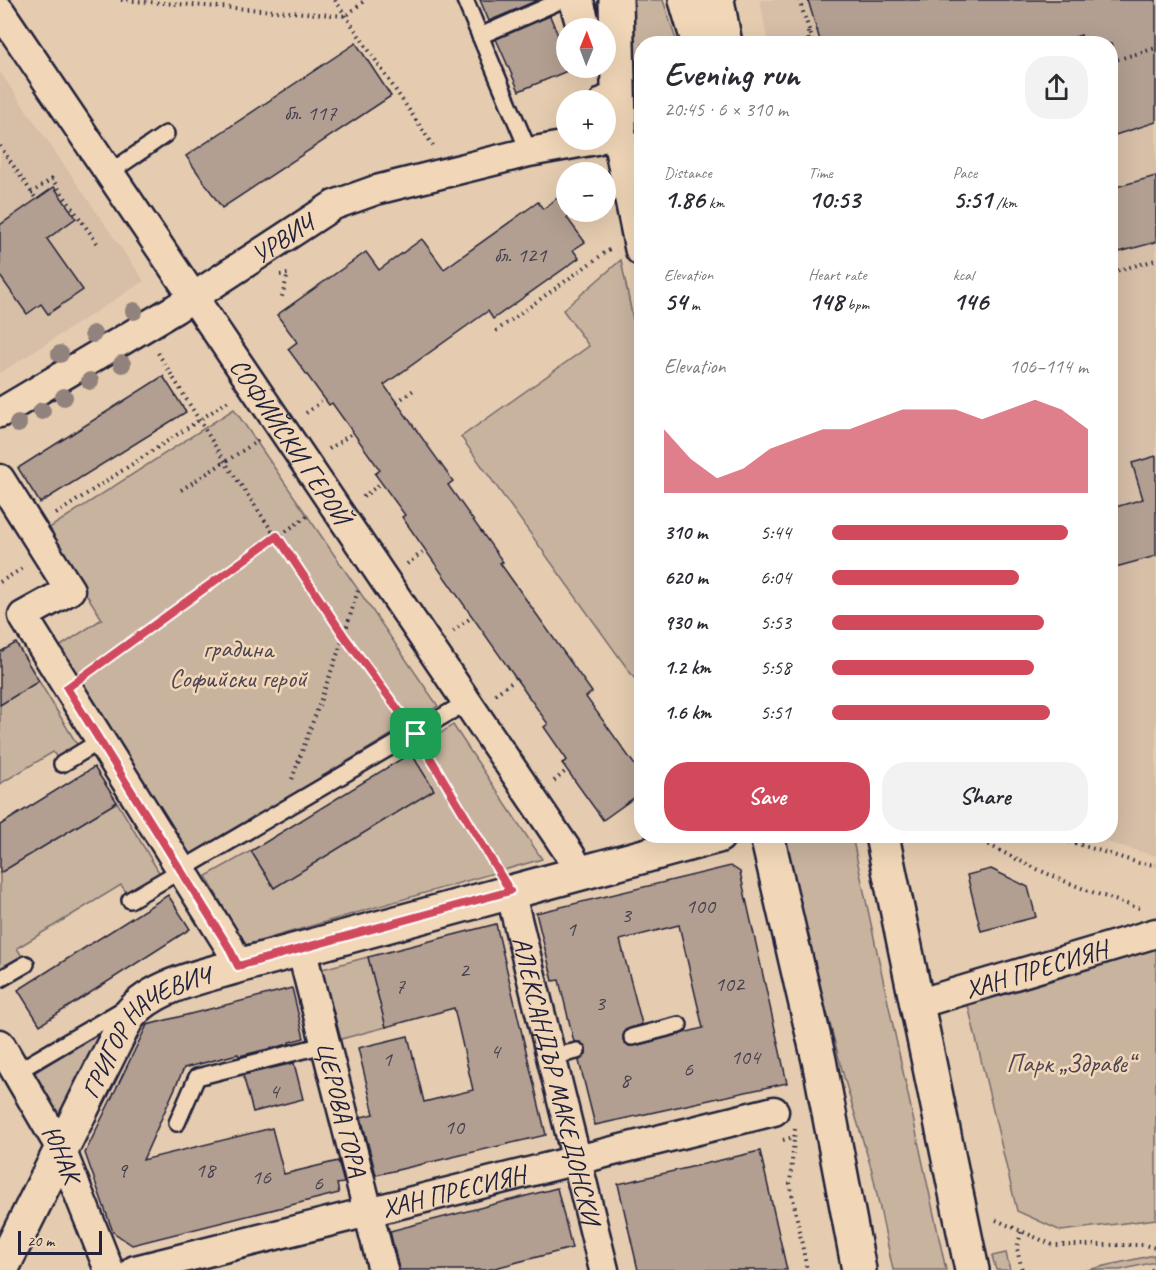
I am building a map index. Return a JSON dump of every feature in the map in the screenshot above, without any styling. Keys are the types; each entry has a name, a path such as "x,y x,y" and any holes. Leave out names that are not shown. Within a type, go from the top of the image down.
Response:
{"main road":[{"path":"576,0 581,18"},
{"path":"610,90 616,0"},
{"path":"686,0 697,36"},
{"path":"717,0 723,36"},
{"path":"609,150 628,248"},
{"name":"ГРИГОР НАЧЕВИЧ","path":"1,1270 126,1020 133,1008 144,999 162,990 238,966 580,873 673,843"},
{"path":"769,843 821,1071 860,1270"},
{"path":"883,843 972,1270"}],"street":[{"name":"СОФИЙСКИ ГЕРОЙ","path":"0,11 193,297 479,700 580,873"},
{"name":"УРВИЧ","path":"0,413 193,297 334,205 376,190 556,147"},
{"path":"0,479 70,590 22,616 228,946 238,966"},
{"name":"АЛЕКСАНДЪР МАКЕДОНСКИ","path":"510,891 564,1054 576,1159 604,1270"},
{"name":"ХАН ПРЕСИЯН","path":"917,1004 1152,922"},
{"name":"ЦЕРОВА ГОРА","path":"301,948 383,1270"},
{"name":"ЮНАК","path":"0,1044 61,1149 109,1270"},
{"name":"ХАН ПРЕСИЯН","path":"135,1270 576,1159 784,1120"}],"lane":[{"path":"465,0 529,152"},
{"path":"480,36 562,0"},
{"path":"109,173 166,134"},
{"path":"130,900 416,734 479,700"},
{"path":"62,764 100,741"},
{"path":"0,979 26,964"},
{"path":"16,1072 114,1013 144,999"},
{"path":"632,1037 679,1025"},
{"path":"177,1123 197,1077 324,1045"}],"path":[{"path":"120,0 346,16 365,0"},
{"path":"335,0 434,148"},
{"path":"799,0 811,36"},
{"path":"806,23 808,36"},
{"path":"1118,59 1156,48"},
{"path":"0,147 36,199"},
{"path":"31,193 52,179 97,243"},
{"path":"496,331 628,248"},
{"path":"1118,270 1156,260"},
{"path":"159,353 225,462 344,636 416,734 510,891"},
{"path":"397,402 415,388"},
{"path":"32,529 236,396"},
{"path":"306,413 321,402"},
{"path":"329,449 353,433"},
{"path":"181,490 264,437"},
{"path":"362,498 381,483"},
{"path":"67,688 315,511"},
{"path":"405,564 425,550"},
{"path":"280,813 359,588"},
{"path":"450,633 472,617"},
{"path":"479,700 511,683"},
{"path":"548,786 567,770"},
{"path":"986,843 1152,922"},
{"path":"1075,843 1156,866"},
{"path":"784,1120 790,1183 807,1270"},
{"path":"996,1220 1053,1245 1144,1245 1156,1248"},
{"path":"1021,1232 1017,1249 1022,1270"},
{"path":"1151,1270 1156,1269"}],"shaded area":[{"path":"760,0 1156,0 1156,856 1110,843 1118,843 1118,36 767,36"},
{"path":"0,72 144,281 0,373"}],"green space":[{"path":"627,0 663,0 675,36 634,36 634,110"},
{"path":"621,260 634,324 634,678 461,437 589,346 563,310"},
{"name":"градина Софийски герой","path":"234,409 438,706 187,859 59,647 102,619 46,530"},
{"path":"39,681 78,746 57,758 53,752 0,784 0,705"},
{"path":"453,725 542,859 245,945 206,876 251,851 274,888 411,753"},
{"path":"117,802 160,874 127,893 121,885 17,948 23,958 0,972 0,873"},
{"path":"784,843 854,843 946,1270 893,1270 872,1171 845,1081"},
{"name":"Парк „Здраве“","path":"1156,948 1156,1219 1061,1231 1017,1211 968,1005"},
{"path":"368,957 386,1027 341,1039 322,969"},
{"path":"115,1021 61,1126 31,1075"},
{"path":"1006,1253 1010,1270 996,1270 992,1256"},
{"path":"1154,1255 1155,1262 1120,1270 1087,1270"}],"building":[{"path":"480,0 538,0 489,21"},
{"path":"808,0 1156,0 1156,122 1118,134 1118,36 819,36"},
{"path":"550,16 556,30 556,76 519,91 496,39"},
{"path":"356,43 391,96 222,208 186,156"},
{"path":"1156,176 1156,242 1118,252 1118,186"},
{"path":"54,187 76,218 47,239 83,290 48,314 41,304 27,314 0,276 0,225"},
{"path":"556,199 556,222 570,222 585,242 573,250 579,258 493,319 488,311 384,385 453,481 448,485 503,562 500,563 592,692 586,697 634,764 634,798 603,820 562,763 567,760 544,727 548,724 402,517 405,515 375,474 380,470 332,403 329,405 288,349 297,342 277,315 366,252 379,270 422,239 444,269 538,202 543,209"},
{"path":"163,376 186,412 40,503 18,468"},
{"path":"1156,456 1156,556 1118,566 1118,506 1143,499 1132,463"},
{"path":"16,643 39,681 0,705 0,652"},
{"path":"411,753 434,790 274,888 251,851"},
{"path":"94,767 117,802 0,873 0,825"},
{"path":"731,866 740,872 787,1083 595,1125 579,1061 586,1054 586,1048 580,1042 574,1042 559,980 553,981 536,913","holes":["679,925 703,1028 634,1046 629,1046 623,1040 625,1030 642,1024 620,940"]},
{"path":"991,869 1028,887 1036,917 981,931 967,875"},
{"path":"168,895 190,929 40,1025 18,990"},
{"path":"496,924 546,1135 376,1175 361,1117 374,1114 358,1048 408,1036 424,1102 473,1090 454,1008 386,1027 368,957"},
{"path":"292,988 304,1038 289,1042 289,1044 184,1068 143,1160 272,1128 284,1174 338,1161 344,1183 337,1184 339,1193 132,1245 113,1232 85,1153 147,1025"},
{"path":"294,1063 303,1099 253,1112 243,1075"},
{"path":"760,1151 787,1270 638,1270 618,1184"},
{"path":"557,1188 572,1248 487,1270 399,1270 390,1231"}],"route":[{"path":"277,536 344,636 416,734 510,891 238,966 233,954 67,688 277,536"}]}
